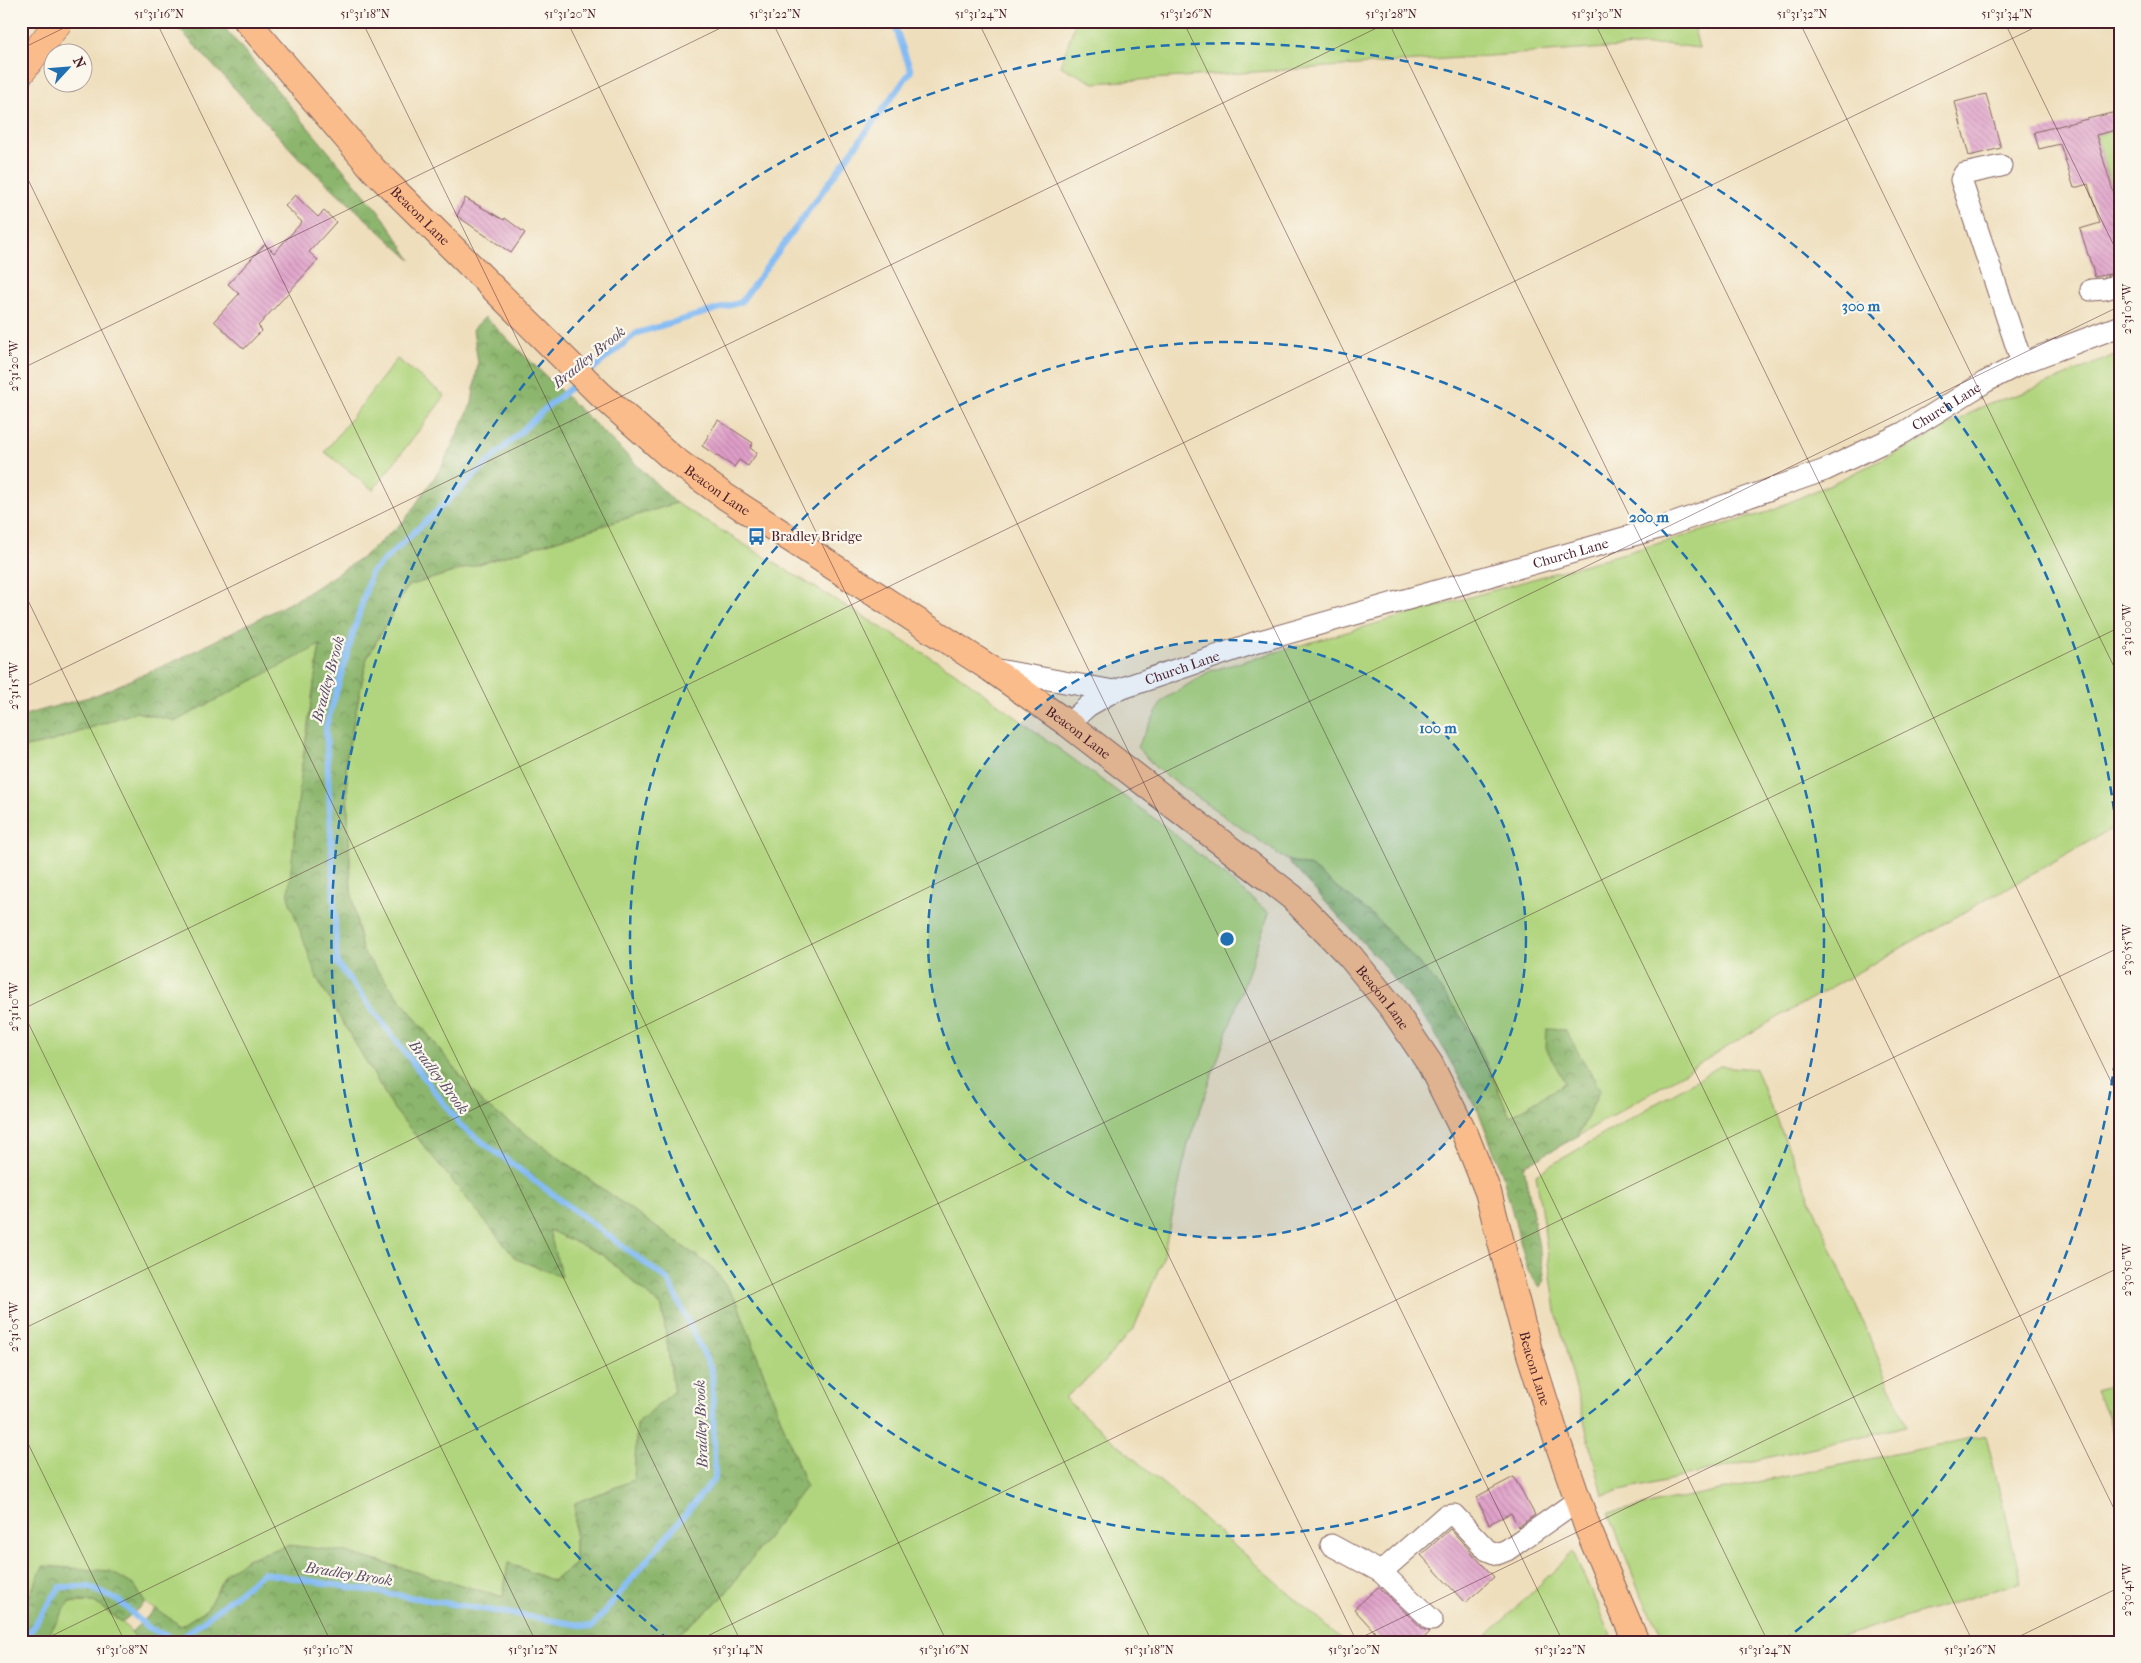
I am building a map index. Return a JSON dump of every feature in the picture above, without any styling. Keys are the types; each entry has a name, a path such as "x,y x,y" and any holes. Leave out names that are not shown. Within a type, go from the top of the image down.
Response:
{"highway":[{"path":"21,72 59,21"}],"main road":[{"name":"Beacon Lane","path":"247,21 373,169 562,358 672,457 726,497 990,669 1068,724 1292,897 1350,956 1393,1009 1430,1064 1465,1134 1488,1192 1529,1351 1578,1500 1636,1642"}],"street":[{"path":"2001,166 1964,174 1961,180 2022,363"},
{"path":"2091,290 2105,289 2120,284"},
{"name":"Church Lane","path":"1068,724 1088,706 1114,692 1260,641 1666,526 1825,470 1903,433 1985,382 2022,363 2120,326"},
{"name":"Church Lane","path":"990,669 1114,692"},
{"path":"1381,1572 1445,1516 1454,1515 1487,1550 1497,1554 1508,1550 1578,1500"},
{"path":"1331,1545 1381,1572 1432,1620"}],"green space":[{"path":"172,21 219,21 384,218 411,260 299,158"},
{"path":"1076,21 1692,21 1699,48 1665,44 1094,83 1060,66"},
{"path":"2120,125 2120,190 2113,191 2096,135 2116,130"},
{"path":"485,317 676,503 408,586 367,658 346,759 351,890 362,951 482,1103 713,1268 737,1302 806,1486 722,1598 669,1642 250,1642 238,1629 228,1642 140,1642 131,1632 156,1609 181,1626 207,1609 226,1573 249,1558 289,1545 346,1552 503,1597 508,1563 553,1581 575,1564 575,1503 634,1480 637,1423 674,1392 662,1307 603,1255 549,1230 562,1277 516,1259 394,1109 317,978 288,897 302,765 320,645 176,721 136,712 50,742 21,748 21,716 96,695 179,659 301,597 363,557 405,520 442,466 472,403 478,363 473,329"},
{"path":"2120,353 2120,824 1754,1031 1578,1136 1600,1089 1546,1048 1565,1083 1510,1117 1467,1025 1429,974 1375,917 1311,867 1287,860 1157,769 1137,747 1163,700 1210,671 1765,513 1911,446 1987,404 2026,392"},
{"path":"397,359 445,396 373,490 325,452"},
{"path":"676,503 953,671 1167,828 1269,913 1188,1144 1162,1261 1134,1328 1093,1374 1064,1398 1345,1642 669,1642 722,1598 806,1486 737,1302 713,1268 482,1103 362,951 351,890 346,759 367,658 408,586"},
{"path":"320,644 302,765 317,978 394,1109 516,1259 549,1230 603,1255 662,1307 674,1392 637,1423 634,1480 575,1503 575,1564 553,1581 508,1563 503,1597 346,1552 226,1573 207,1609 181,1626 145,1603 135,1586 44,1566 21,1614 21,748 50,742 136,712 176,721"},
{"path":"1287,860 1311,867 1375,917 1429,974 1467,1025 1510,1117 1565,1083 1546,1048 1547,1029 1565,1030 1600,1089 1578,1136 1524,1166 1545,1280 1540,1288 1528,1271 1502,1173 1479,1113 1432,1028 1380,961"},
{"path":"1720,1066 1755,1069 1907,1426 1603,1495 1556,1311 1536,1174"},
{"path":"2120,1383 2120,1445 2096,1391"},
{"path":"1986,1435 2021,1582 1827,1642 1666,1642 1639,1591 1609,1513"},
{"path":"1573,1552 1611,1635 1604,1642 1481,1642"},
{"path":"43,1566 110,1571 135,1586 145,1603 122,1622 94,1602 69,1602 44,1642 21,1642 21,1614"},
{"path":"69,1602 94,1602 122,1622 140,1642 44,1642"}],"building":[{"path":"1986,94 2001,148 1969,156 1955,102"},
{"path":"2120,111 2120,129 2096,135 2113,191 2120,190 2120,272 2095,277 2080,229 2100,223 2088,184 2074,188 2060,144 2039,149 2034,132"},
{"path":"295,195 318,217 324,211 336,222 309,252 318,260 258,326 262,330 244,349 214,321 239,294 228,284 265,244 274,253 302,222 285,206"},
{"path":"465,198 504,220 505,218 525,233 511,253 457,216"},
{"path":"718,420 753,443 750,448 757,453 748,466 739,460 734,467 702,446"},
{"path":"1514,1477 1535,1515 1518,1527 1511,1513 1489,1524 1476,1497"},
{"path":"1450,1529 1494,1577 1465,1603 1421,1555"},
{"path":"1378,1587 1423,1629 1430,1632 1420,1642 1384,1642 1354,1609"}],"waterway":[{"name":"Bradley Brook","path":"588,373 637,333 741,302 911,71 893,21"},
{"name":"Bradley Brook","path":"23,1642 60,1587 89,1587 119,1601 147,1627 178,1641 263,1573 592,1627 715,1478 712,1371 668,1280 461,1126 337,963 326,727 371,573 547,407 579,381"}],"place":[{"name":"Bradley Bridge","path":"757,536"}]}
